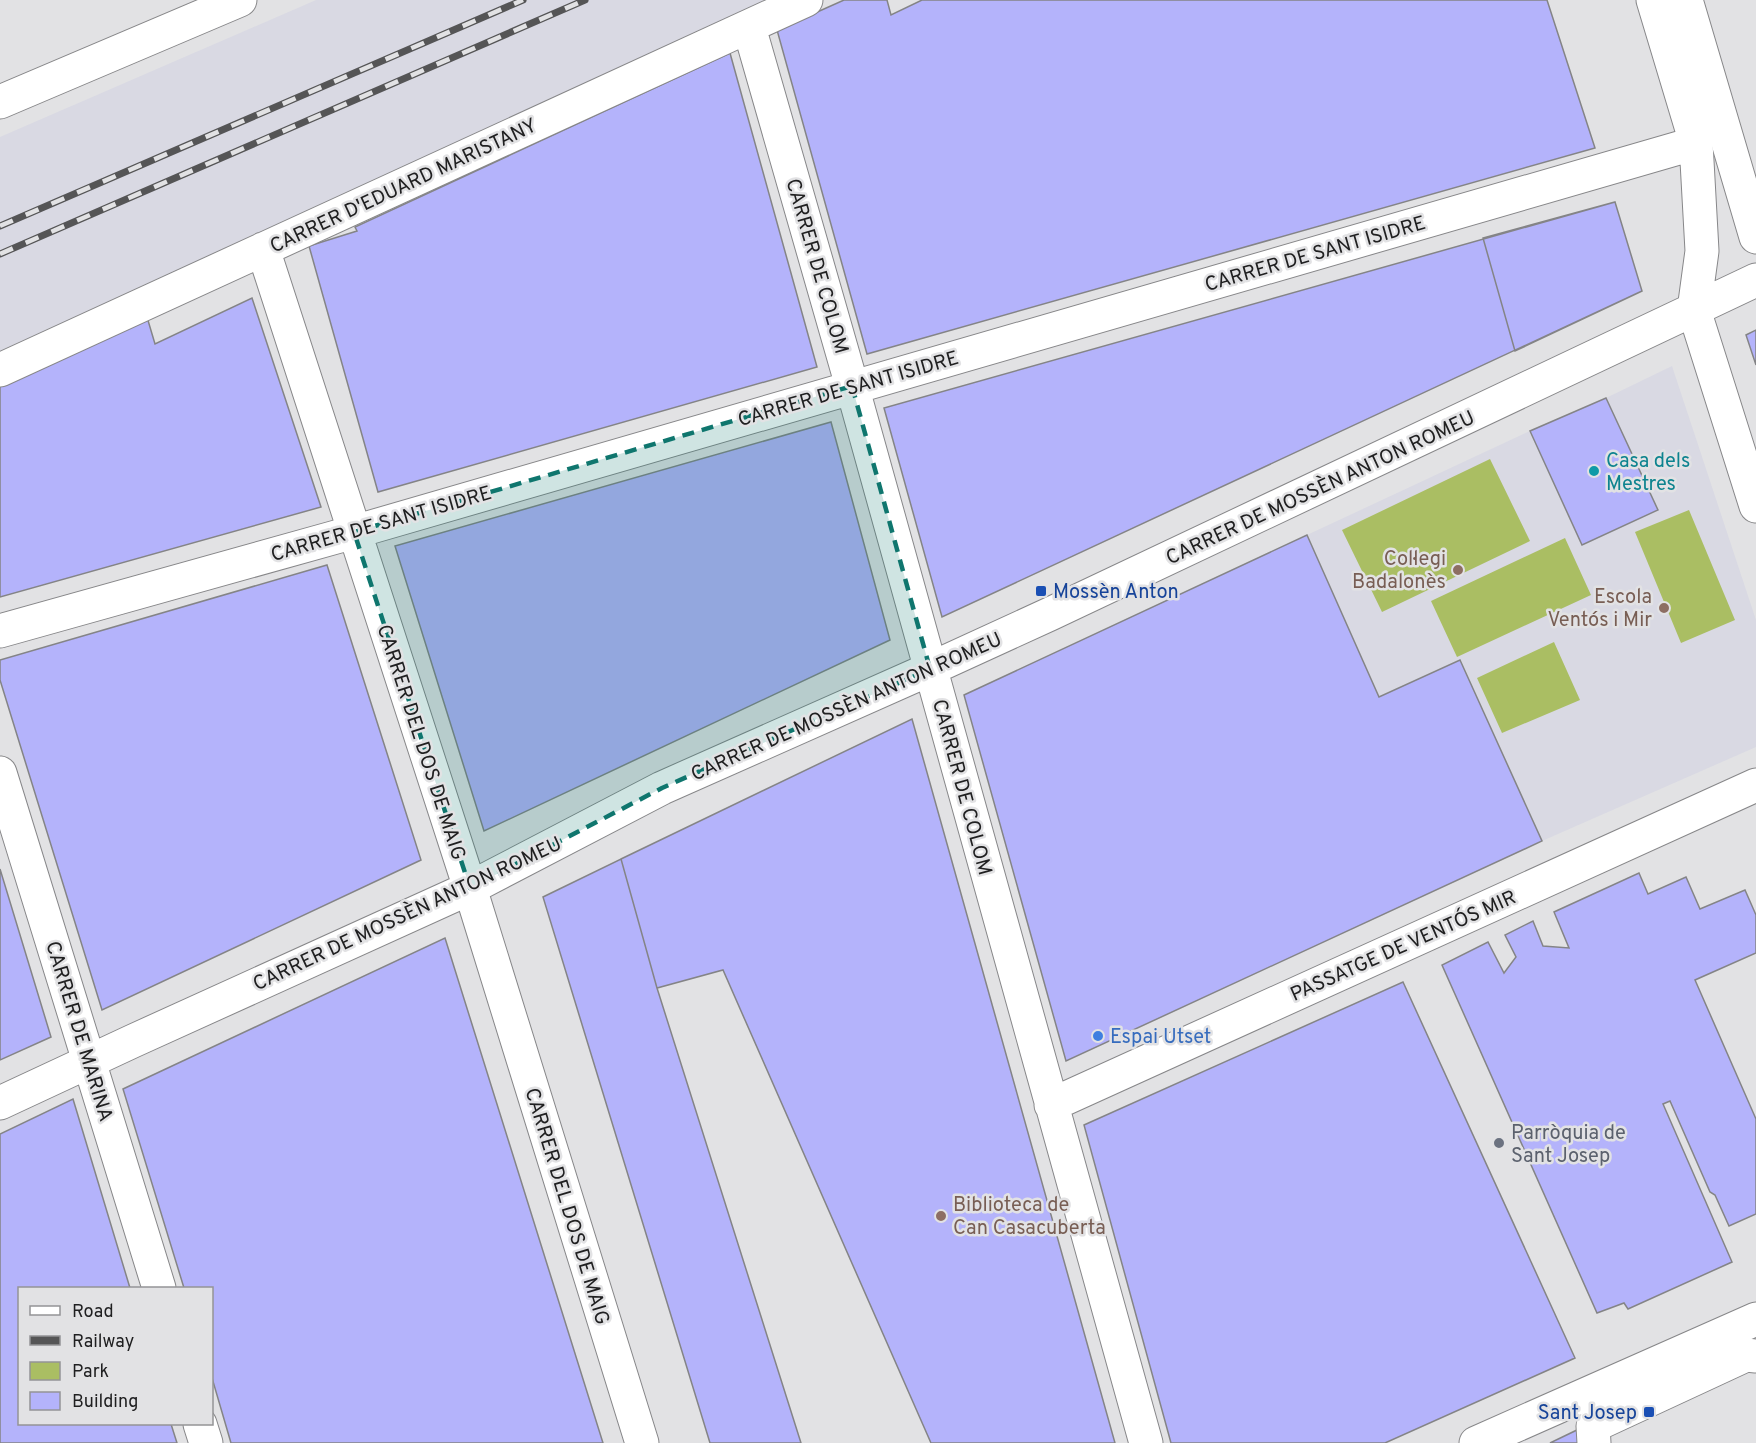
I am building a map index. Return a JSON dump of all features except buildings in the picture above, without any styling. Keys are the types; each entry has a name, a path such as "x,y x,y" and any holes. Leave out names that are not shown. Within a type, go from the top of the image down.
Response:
{"street":[{"path":"0,102 240,0"},
{"name":"CARRER D'EDUARD MARISTANY","path":"0,370 806,0"},
{"path":"1653,0 1696,143 1702,251 1694,310 1756,506"},
{"path":"1686,0 1756,237"},
{"name":"CARRER DE COLOM","path":"749,27 852,386 1146,1443"},
{"name":"CARRER DE SANT ISIDRE","path":"0,632 354,532 1696,143"},
{"name":"CARRER DEL DOS DE MAIG","path":"263,249 470,888 642,1443"},
{"name":"CARRER DE MOSSÈN ANTON ROMEU","path":"0,1103 470,888 662,788 930,669 1756,280"},
{"name":"CARRER DE MARINA","path":"0,773 159,1287"},
{"name":"PASSATGE DE VENTÓS MIR","path":"1051,1105 1756,785"},
{"path":"1476,1443 1756,1319"},
{"path":"1594,1443 1593,1426 1746,1354 1756,1356"},
{"path":"200,1425 206,1443"}],"highlighted area":[{"path":"852,386 930,669 662,788 470,888 354,532"}],"shaded area":[{"path":"316,0 786,0 0,358 0,137"},
{"name":"Escola Ventós i Mir","path":"1672,366 1756,620 1756,747 1542,841 1461,660 1379,697 1307,535 1530,431 1582,545 1657,511 1606,398"}],"green space":[{"path":"1490,459 1530,541 1382,612 1342,530"},
{"path":"1689,510 1735,620 1681,643 1635,532"},
{"path":"1565,538 1591,595 1457,657 1431,601"},
{"path":"1554,642 1580,700 1502,733 1477,678"}],"railway":[{"path":"0,226 523,0"},
{"path":"0,254 585,0"}],"place":[{"name":"Casa dels Mestres","path":"1594,471"},
{"name":"Col·legi Badalonès","path":"1458,570"},
{"name":"Mossèn Anton","path":"1041,591"},
{"name":"Escola Ventós i Mir","path":"1664,608"},
{"name":"Espai Utset","path":"1098,1036"},
{"name":"Parròquia de Sant Josep","path":"1499,1143"},
{"name":"Biblioteca de Can Casacuberta","path":"941,1216"},
{"name":"Sant Josep","path":"1649,1412"}]}
